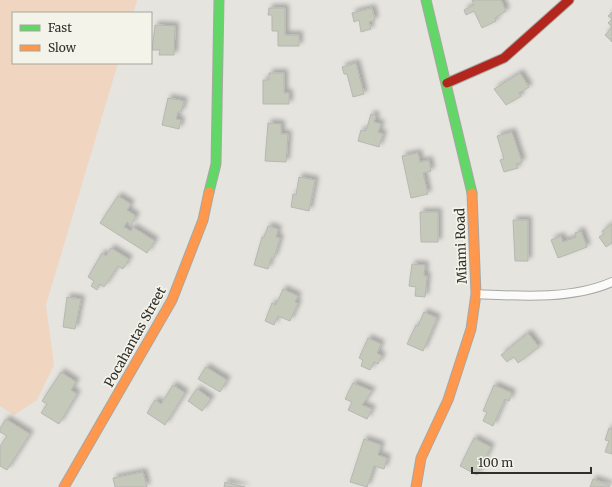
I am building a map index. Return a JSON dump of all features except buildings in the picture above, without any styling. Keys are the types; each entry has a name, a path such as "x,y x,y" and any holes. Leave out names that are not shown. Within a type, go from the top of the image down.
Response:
{"street":[{"name":"Pocahantas Street","path":"64,487 172,300 204,220 216,164 219,0"},
{"name":"Miami Road","path":"416,487 421,458 448,400 471,329 476,294 472,186 448,83 426,0"},
{"path":"448,83 504,58 569,0"},
{"path":"476,294 537,297 600,287 612,282"}],"shaded area":[{"path":"0,0 137,0 133,12 12,12 12,64 118,64 46,305 54,365 37,400 14,415 0,406"}],"traffic: fast":[{"path":"209,192 216,164 219,0"},
{"path":"426,0 472,193"}],"traffic: slow":[{"path":"64,487 172,300 203,220 209,192"},
{"path":"416,487 421,458 448,400 471,329 476,294 472,193"}],"traffic: jam":[{"path":"447,83 504,58 569,0"}]}
